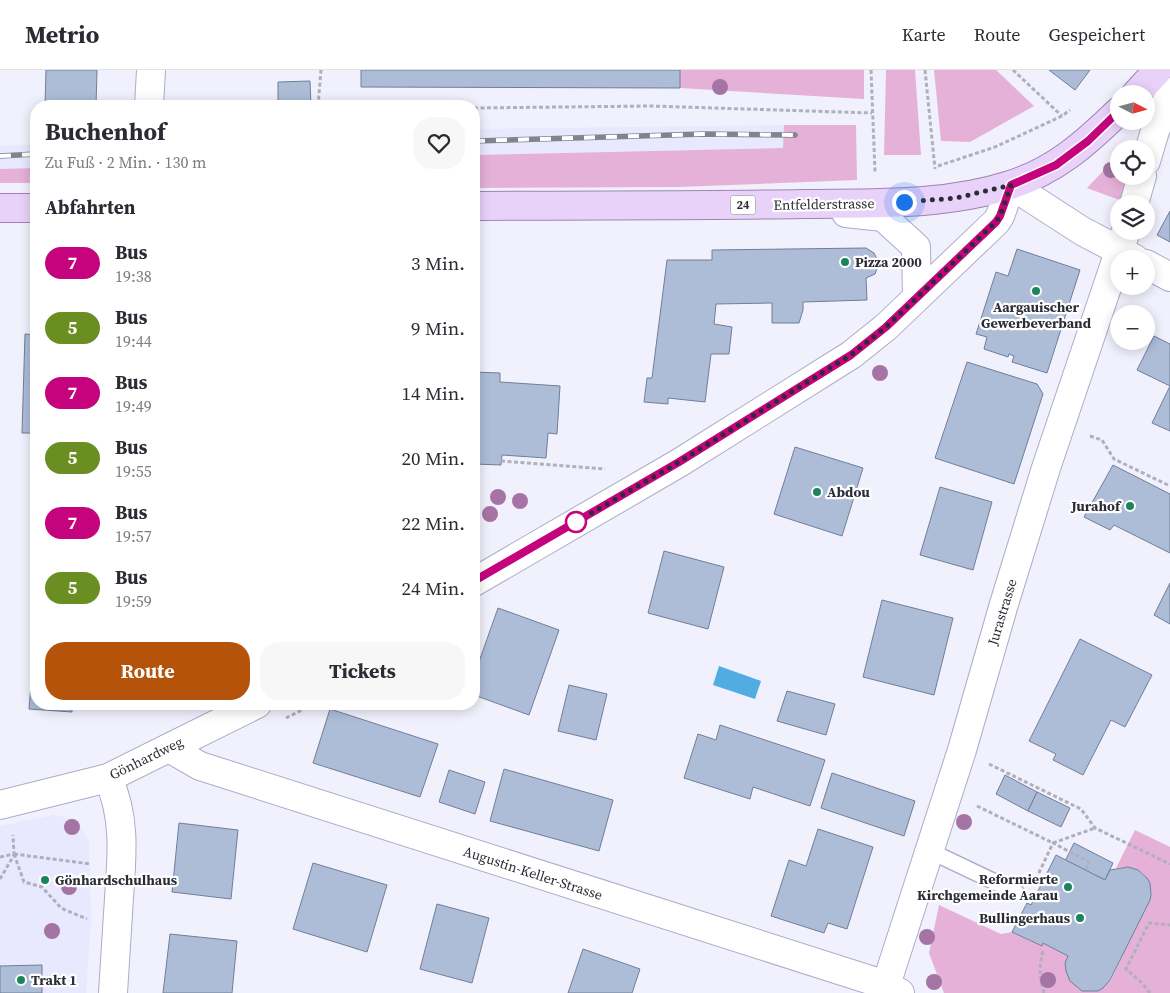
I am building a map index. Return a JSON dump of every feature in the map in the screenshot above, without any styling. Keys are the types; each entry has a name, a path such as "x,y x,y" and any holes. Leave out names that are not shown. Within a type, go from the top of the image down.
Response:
{"main road":[{"name":"Entfelderstrasse","path":"480,206 811,204 938,200 1011,185 1056,165 1088,141 1110,120"},
{"path":"0,208 30,208"}],"street":[{"path":"150,70 150,100"},
{"path":"1152,140 1163,81"},
{"path":"480,578 679,462 851,355 886,327 996,222 1011,185 1082,231 1127,247"},
{"path":"811,204 831,212 883,216 916,247 917,296"},
{"name":"Jurastrasse","path":"889,990 1004,604 1060,425 1127,247"},
{"path":"1155,268 1170,276"},
{"name":"Gönhardweg","path":"0,805 108,778 245,710"},
{"name":"Augustin-Keller-Strasse","path":"169,748 200,766 889,990"},
{"path":"108,778 115,793 120,813 123,842 113,993"}],"lane":[{"path":"930,851 1016,892"}],"path":[{"path":"318,100 321,70"},
{"path":"871,70 876,174"},
{"path":"1013,70 1088,141"},
{"path":"480,108 651,106 872,113"},
{"path":"927,168 995,147 1062,116 1076,106"},
{"path":"1060,425 1102,440 1114,459 1170,486"},
{"path":"501,461 582,466 613,470"},
{"path":"284,720 303,710"},
{"path":"962,750 1081,809 1095,828 1170,864"},
{"path":"948,792 1089,862 1085,870"},
{"path":"1032,886 1053,843 1095,828"},
{"path":"14,854 92,864"},
{"path":"0,879 14,854"},
{"path":"14,854 24,882 42,888 61,908 90,921"},
{"path":"1150,993 1142,982 1126,969 1149,923 1170,925"},
{"path":"1043,951 1039,972 1044,993"}],"shaded area":[{"path":"680,70 864,70 864,99 680,88"},
{"path":"886,70 915,70 921,155 884,155"},
{"path":"934,70 996,70 1034,106 970,142 941,141"},
{"path":"784,125 783,148 480,155 480,129"},
{"path":"784,125 856,125 857,180 679,187 480,188 480,155 783,148"},
{"path":"30,144 30,168 0,169 0,146"},
{"path":"1110,164 1110,185 1128,185 1124,195 1110,195 1110,197 1087,188"},
{"path":"30,168 30,183 0,183 0,169"},
{"name":"Gönhardschulhaus","path":"52,815 75,819 89,841 91,919 86,993 0,993 0,826"},
{"path":"1135,830 1170,847 1170,993 944,993 929,953 939,905 1001,934 1012,932 1041,946 1043,943 1068,956 1066,966 1068,974 1078,984 1094,986 1111,980 1151,895 1148,881 1141,872 1130,868 1116,868"}],"water":[{"path":"719,666 761,681 755,699 713,685"}],"building":[{"path":"46,70 97,70 96,100 45,100"},
{"path":"361,70 680,70 680,88 361,87"},
{"path":"1049,70 1090,70 1075,90"},
{"path":"310,81 311,100 278,100 278,82"},
{"path":"1170,211 1170,242 1157,235"},
{"path":"866,248 874,253 879,263 875,274 866,278 867,300 803,302 799,323 772,323 772,303 716,304 714,324 732,327 729,354 711,354 705,402 668,398 668,404 644,402 647,378 652,378 667,260 712,260 712,250"},
{"path":"1017,249 1080,270 1047,373 1012,362 1014,356 1009,354 1008,357 984,349 987,337 976,334 996,272 1008,276"},
{"path":"25,334 30,334 30,433 22,433"},
{"path":"1155,336 1170,344 1170,386 1137,370 1147,350 1155,350"},
{"path":"967,362 1037,384 1043,394 1014,484 935,458"},
{"path":"480,372 500,373 500,382 560,386 557,434 548,433 546,458 502,455 501,465 480,464"},
{"path":"1170,386 1170,431 1152,423"},
{"path":"795,447 863,468 842,536 774,514"},
{"name":"Jurahof","path":"1113,465 1170,494 1170,553 1114,525 1110,530 1084,517"},
{"path":"940,487 992,502 973,570 920,555"},
{"path":"664,551 724,567 708,629 648,613"},
{"path":"1170,583 1170,624 1154,615"},
{"path":"882,600 953,618 934,695 863,677"},
{"path":"498,608 559,630 529,715 480,697 480,659"},
{"path":"1080,639 1152,675 1125,727 1111,720 1083,775 1053,760 1056,754 1029,741"},
{"path":"569,685 607,694 596,740 558,731"},
{"path":"787,691 835,704 826,735 777,721"},
{"path":"43,710 72,710 72,712"},
{"path":"330,710 438,744 420,797 313,763"},
{"path":"720,725 825,760 810,806 753,787 750,799 684,778 698,734 716,740"},
{"path":"504,769 613,800 599,851 490,821"},
{"path":"449,770 485,782 475,814 439,802"},
{"path":"832,773 915,801 904,836 821,808"},
{"path":"1005,775 1037,792 1028,811 996,794"},
{"path":"1037,792 1070,808 1061,827 1028,811"},
{"path":"179,823 238,830 231,899 172,892"},
{"path":"818,829 873,847 847,929 828,923 824,933 771,916 789,860 806,866"},
{"path":"1074,843 1113,863 1105,880 1065,861"},
{"name":"Bullingerhaus","path":"1056,855 1105,880 1110,870 1128,867 1138,870 1150,883 1150,900 1110,980 1098,991 1082,991 1070,981 1065,963 1068,956 1043,943 1042,946 1012,932 1027,903 1031,905"},
{"path":"313,863 387,885 367,952 293,929"},
{"path":"437,904 489,918 472,983 420,969"},
{"path":"170,934 237,941 232,993 163,993"},
{"path":"583,949 640,969 632,993 568,993"},
{"name":"Trakt 1","path":"42,965 42,993 0,993 0,966"}],"railway":[{"path":"480,141 704,134 795,135"},
{"path":"0,156 30,154"}],"bus line":[{"name":"7","path":"480,578 679,462 851,355 886,327 996,222 1011,185 1056,165 1088,141 1110,120"}],"place":[{"name":"Pizza 2000","path":"845,262"},
{"name":"Aargauischer Gewerbeverband","path":"1036,291"},
{"name":"Abdou","path":"817,492"},
{"name":"Jurahof","path":"1130,506"},
{"name":"Gönhardschulhaus","path":"45,880"},
{"name":"Reformierte Kirchgemeinde Aarau","path":"1068,887"},
{"name":"Bullingerhaus","path":"1080,918"},
{"name":"Trakt 1","path":"21,980"}],"route":[{"path":"576,522 679,462 851,355 886,327 996,222 1011,185 956,198 904,202"}]}
